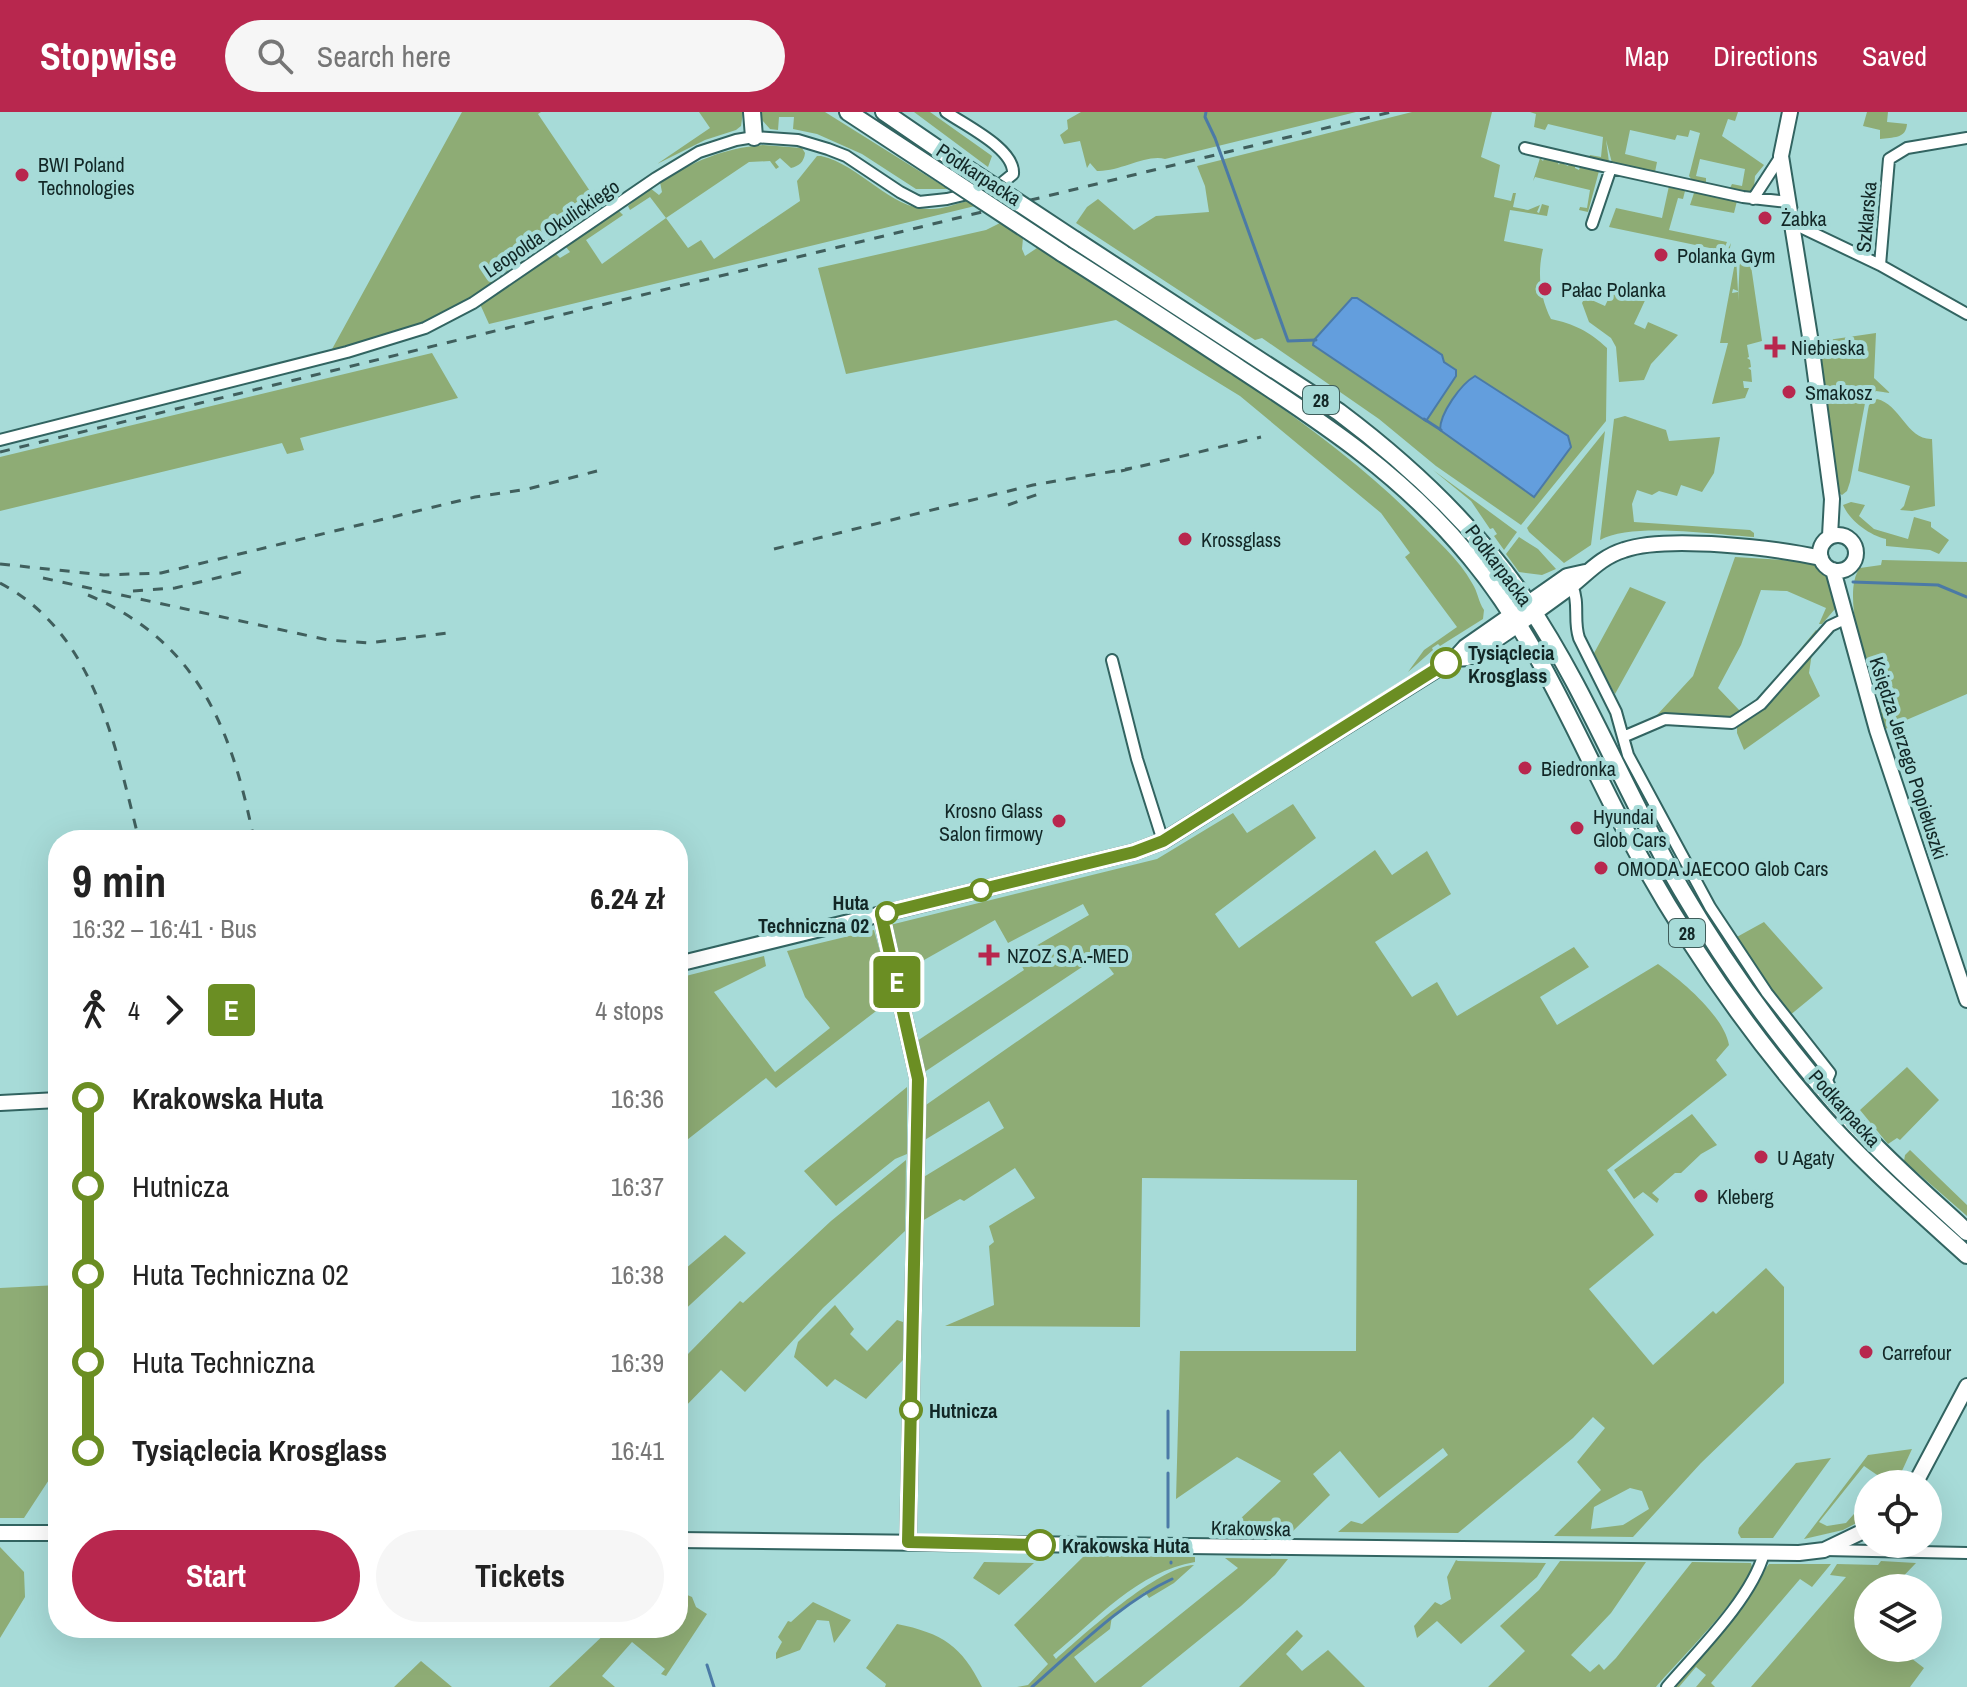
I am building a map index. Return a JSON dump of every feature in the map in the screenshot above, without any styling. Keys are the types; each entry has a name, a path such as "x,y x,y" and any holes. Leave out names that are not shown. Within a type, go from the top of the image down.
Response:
{"main road":[{"path":"752,112 754,137"},
{"name":"Podkarpacka","path":"848,112 1297,406 1376,462 1415,496 1473,560 1515,619 1644,865 1740,1013 1836,1130 1967,1255"},
{"name":"Podkarpacka","path":"884,112 1339,412 1381,444 1463,520 1530,608 1572,680 1681,889 1730,967 1779,1036 1816,1068 1841,1110 1888,1159 1967,1232"}],"street":[{"name":"Leopolda Okulickiego","path":"0,440 347,352 425,328 473,303 699,152 754,137 798,140 846,156 919,202 997,187 1013,174 1014,165 1002,149 946,112"},
{"path":"1530,608 1572,586 1603,559 1626,549 1653,545 1783,549 1829,544 1852,542 1856,551 1853,563 1840,569 1826,566 1829,544 1836,505 1832,499 1781,156 1790,112"},
{"name":"Szklarska","path":"1880,265 1889,159 1907,148 1967,138"},
{"path":"1525,148 1753,199 1788,202"},
{"path":"1753,199 1781,156"},
{"path":"1592,224 1611,168"},
{"path":"1792,223 1880,265 1967,314"},
{"name":"Księdza Jerzego Popiełuszki","path":"1840,569 1847,618 1877,730 1967,1000"},
{"path":"688,962 1134,852 1163,841 1455,658 1467,658 1567,576 1585,572"},
{"path":"1572,586 1577,601 1575,628 1616,712 1628,755 1654,807 1710,907 1816,1068"},
{"path":"1623,737 1665,719 1732,723 1761,704 1830,626 1847,618"},
{"path":"1112,660 1163,841"},
{"path":"881,914 918,1079 908,1542"},
{"path":"0,1103 48,1101"},
{"path":"1922,1470 1967,1386"},
{"path":"0,1533 48,1533"},
{"name":"Krakowska","path":"688,1540 1813,1553 1854,1536"},
{"name":"Krakowska","path":"1824,1550 1854,1549"},
{"name":"Krakowska","path":"1942,1551 1967,1553"},
{"path":"1667,1687 1710,1638 1756,1577 1764,1553"}],"green space":[{"path":"462,112 541,112 538,114 598,203 467,301 424,324 331,351"},
{"path":"699,112 743,112 741,126 657,164 710,128"},
{"path":"761,112 825,112 948,189 916,189 862,154 817,134 793,129 794,117 779,117 778,130 770,129 762,120"},
{"path":"914,112 930,112 992,156 988,167"},
{"path":"1081,112 1356,112 1165,159 1150,159 1097,171 1090,163 1087,168 1080,141 1064,144 1060,135 1068,129 1067,120"},
{"path":"1412,112 1492,112 1481,157 1500,165 1494,197 1511,201 1513,193 1516,193 1513,207 1528,210 1540,205 1539,213 1542,204 1549,206 1547,216 1510,210 1504,241 1543,249 1541,285 1551,319 1581,329 1607,348 1606,421 1521,525 1436,466 1379,419 1262,338 1255,340 1076,223 1087,207 1098,199 1134,230 1156,216 1209,212 1205,186 1197,166"},
{"path":"1530,112 1738,112 1735,121 1728,119 1722,136 1764,165 1755,176 1754,188 1748,193 1730,188 1732,184 1742,186 1745,169 1700,159 1696,176 1706,178 1706,183 1692,180 1689,176 1700,133 1690,130 1688,137 1677,135 1675,140 1630,130 1625,154 1657,162 1655,172 1612,163 1606,140 1609,162 1589,158 1590,155 1601,157 1603,137 1548,124 1545,130 1534,127 1536,114"},
{"path":"1867,112 1888,112 1887,122 1907,124 1906,129 1898,136 1880,139 1880,130 1863,126"},
{"path":"763,145 802,148 805,153 801,163 791,168 780,158 775,162 779,167 776,169 770,161 749,162 666,218 650,197 630,210 628,206 650,188 659,195 662,192 660,182 697,162 722,153"},
{"path":"817,156 836,161 889,195 916,207 936,209 967,201 975,206 489,324 480,304 556,254 560,258 570,252 566,247 616,212 623,215 586,240 602,264 666,218 688,248 701,240 714,259 800,201 797,181"},
{"path":"1540,158 1543,161 1557,161 1559,165 1560,162 1575,165 1579,170 1580,167 1599,171 1588,212 1579,210 1580,207 1587,208 1590,190 1535,177 1533,181"},
{"path":"1669,186 1737,201 1734,213 1690,205 1694,193 1685,191 1683,199 1678,198 1669,230 1727,242 1724,249 1728,249 1731,243 1729,252 1609,227 1616,208 1662,218"},
{"path":"1000,223 1023,238 1025,256 1037,248 1060,262 1221,366 1347,457 1394,497 1454,557 1474,586 1484,610 1483,619 1432,648 1408,672 1424,650 1457,627 1405,557 1410,553 1381,513 1240,396 1116,320 846,374 818,268 986,230"},
{"path":"1772,252 1774,262 1766,264 1764,256 1750,259 1762,341 1747,345 1752,382 1743,381 1744,388 1749,388 1745,398 1712,404 1728,343 1720,343 1736,257 1738,291 1733,289 1732,293 1738,292 1738,301 1740,256"},
{"path":"1634,287 1648,294 1634,324 1645,329 1648,322 1678,335 1651,364 1644,380 1619,382 1616,347 1611,338 1589,322 1582,303 1585,297 1605,306 1613,289"},
{"path":"1876,333 1874,378 1890,393 1876,391 1866,398 1850,482 1842,495 1836,491 1814,342"},
{"path":"432,353 458,398 300,438 304,450 287,454 282,443 0,511 0,457"},
{"path":"1877,399 1892,408 1916,434 1932,439 1935,506 1900,510 1910,486 1858,471 1869,405"},
{"path":"1625,416 1666,430 1669,441 1720,437 1714,473 1702,492 1681,485 1677,496 1659,491 1652,495 1637,490 1632,504 1634,522 1750,530 1754,537 1653,531 1614,535 1600,540 1614,419"},
{"path":"1605,431 1591,545 1564,563 1527,528"},
{"path":"1433,470 1517,532 1504,550 1494,536 1497,534 1493,528 1490,529 1471,501"},
{"path":"1851,502 1865,505 1859,516 1874,529 1908,539 1914,517 1931,522 1931,527 1949,540 1939,554 1930,550 1886,546 1886,539 1867,531 1850,516 1843,505"},
{"path":"1519,537 1538,549 1556,569 1542,575 1519,572 1506,554"},
{"path":"1735,557 1814,562 1829,578 1835,609 1819,624 1826,608 1787,591 1761,590 1741,645 1718,688 1741,712 1766,691 1816,630 1820,633 1758,703 1732,720 1657,715 1693,676"},
{"path":"1882,560 1967,562 1967,694 1883,730 1860,647 1853,600 1854,581 1860,568 1881,565"},
{"path":"1630,587 1666,602 1615,694 1593,655"},
{"path":"1812,653 1809,673 1820,696 1744,750 1737,726"},
{"path":"1293,804 1316,838 1215,914 1239,948 1375,850 1392,875 1427,851 1451,894 1375,942 1412,997 1437,982 1457,1016 1574,947 1589,967 1540,997 1557,1025 1658,964 1678,979 1719,1022 1729,1045 1716,1060 1727,1075 1607,1170 1654,1235 1589,1289 1653,1365 1766,1268 1784,1287 1784,1383 1701,1463 1633,1537 1554,1536 1601,1490 1577,1462 1605,1428 1593,1417 1573,1438 1458,1533 1338,1532 1351,1521 1362,1524 1448,1455 1443,1448 1379,1498 1340,1451 1313,1474 1330,1495 1292,1532 1226,1532 1281,1481 1237,1457 1176,1499 1180,1351 1356,1351 1357,1180 1142,1178 1140,1327 945,1326 994,1305 989,1246 994,1242 989,1226 1035,1198 1015,1168 964,1201 960,1199 922,1221 922,1178 1004,1128 989,1101 923,1141 923,1107 1114,974 1102,958 1085,965 923,1073 917,1041 1024,970 1017,957 1089,915 1083,904 1008,943 995,920 901,973 890,925 1157,859 1233,813 1247,833","holes":["1630,1488 1642,1491 1649,1509 1623,1525 1591,1529 1594,1507"]},
{"path":"1764,922 1823,988 1789,1016 1735,938"},
{"path":"874,930 893,998 776,1088 766,1078 688,1139 688,975 764,956 766,966 714,992 775,1072 830,1028 805,997 787,951"},
{"path":"1907,1067 1939,1100 1900,1140 1897,1138 1888,1144 1860,1110"},
{"path":"907,1087 907,1154 895,1159 836,1206 804,1171"},
{"path":"1692,1114 1717,1145 1701,1154 1681,1173 1675,1173 1652,1193 1659,1199 1657,1203 1643,1192 1634,1199 1614,1170"},
{"path":"1910,1150 1967,1205 1967,1216 1904,1161"},
{"path":"906,1160 905,1231 823,1308 745,1392 721,1370 688,1404 688,1354 740,1301 743,1303 831,1221"},
{"path":"725,1235 746,1253 688,1307 688,1266"},
{"path":"48,1286 48,1481 24,1518 0,1518 0,1288"},
{"path":"835,1305 854,1329 850,1334 867,1351 897,1320 903,1322 903,1360 866,1399 835,1379 827,1387 794,1357 798,1342"},
{"path":"1912,1449 1902,1470 1870,1470 1864,1466 1857,1470 1868,1455"},
{"path":"1831,1458 1773,1538 1741,1538 1739,1528 1796,1463"},
{"path":"1854,1473 1854,1478 1819,1522 1827,1526 1846,1523 1854,1514 1854,1524 1804,1539"},
{"path":"0,1547 24,1572 25,1597 0,1638"},
{"path":"1084,1556 1195,1557 1195,1562 1174,1567 1136,1586 1053,1655 1056,1659 1142,1589 1179,1568 1194,1565 1174,1583 1149,1598 1145,1592 1112,1616 1110,1629 1074,1657 1095,1683 1238,1568 1225,1558 1288,1559 1241,1606 1141,1687 1017,1687 1028,1685 1048,1664 1014,1625"},
{"path":"1456,1560 1546,1563 1537,1577 1461,1644 1437,1621 1417,1638 1414,1626 1435,1602 1441,1605 1451,1599 1447,1577"},
{"path":"1560,1561 1646,1562 1611,1613 1571,1655 1590,1672 1599,1664 1604,1670 1616,1658 1692,1562 1751,1563 1752,1567 1724,1611 1656,1687 1488,1687 1525,1651 1500,1626 1539,1590"},
{"path":"1881,1561 1916,1563 1905,1574 1854,1574 1854,1662 1916,1662 1924,1668 1910,1687 1751,1687 1846,1577 1830,1575 1837,1564 1878,1565"},
{"path":"984,1562 1034,1563 999,1595 973,1578"},
{"path":"1769,1564 1831,1564 1812,1587 1800,1579 1711,1683 1715,1687 1696,1687 1706,1675 1696,1667 1679,1687 1669,1687 1739,1605"},
{"path":"688,1595 696,1607 707,1614 666,1676 661,1674 665,1669 632,1642 602,1676 615,1687 549,1687 600,1638 688,1638"},
{"path":"813,1602 851,1620 834,1643 829,1621 817,1620 800,1650 776,1659 782,1642 778,1637 788,1621 791,1622"},
{"path":"897,1624 926,1632 949,1644 967,1661 982,1687 885,1687 886,1684 866,1668"},
{"path":"1297,1630 1303,1636 1286,1654 1302,1671 1328,1650 1365,1687 1239,1687"},
{"path":"421,1661 452,1687 394,1687"}],"water":[{"path":"1352,298 1357,298 1442,355 1444,362 1456,370 1456,376 1426,421 1313,345 1314,340"},
{"path":"1475,376 1568,436 1571,447 1534,497 1440,430 1452,400"}],"waterway":[{"path":"1206,112 1205,117 1288,341 1316,340"},
{"path":"1424,419 1441,430"},
{"path":"1853,582 1938,585 1967,597"},
{"path":"1168,1411 1168,1458"},
{"path":"1168,1473 1168,1527"},
{"path":"1032,1687 1116,1614 1172,1579"},
{"path":"707,1665 714,1687"}],"railway":[{"path":"0,452 1391,112"},
{"path":"1121,471 1261,437"},
{"path":"774,549 1033,485 1132,468"},
{"path":"0,564 104,575 161,573 475,497 528,489 597,471"},
{"path":"1008,505 1044,492"},
{"path":"133,591 175,588 250,570"},
{"path":"43,578 328,640 368,643 447,633"},
{"path":"0,583 32,605 58,631 79,661 110,730 137,830"},
{"path":"88,595 126,615 158,638 184,664 221,727 234,762 252,830"}],"bus line":[{"name":"E","path":"1040,1545 908,1542 918,1079 881,914 1134,852 1163,841 1446,663"}],"place":[{"name":"BWI Poland Technologies","path":"22,175"},
{"name":"Żabka","path":"1765,218"},
{"name":"Polanka Gym","path":"1661,255"},
{"name":"Pałac Polanka","path":"1545,289"},
{"name":"Niebieska","path":"1775,347"},
{"name":"Smakosz","path":"1789,392"},
{"name":"Krossglass","path":"1185,539"},
{"name":"Tysiąclecia Krosglass","path":"1446,663"},
{"name":"Biedronka","path":"1525,768"},
{"name":"Krosno Glass Salon firmowy","path":"1059,821"},
{"name":"Hyundai Glob Cars","path":"1577,828"},
{"name":"OMODA JAECOO Glob Cars","path":"1601,868"},
{"name":"Huta Techniczna 02","path":"887,913"},
{"name":"NZOZ S.A.-MED","path":"989,955"},
{"name":"U Agaty","path":"1761,1157"},
{"name":"Kleberg","path":"1701,1196"},
{"name":"Carrefour","path":"1866,1352"},
{"name":"Hutnicza","path":"911,1410"},
{"name":"Krakowska Huta","path":"1040,1545"}]}
